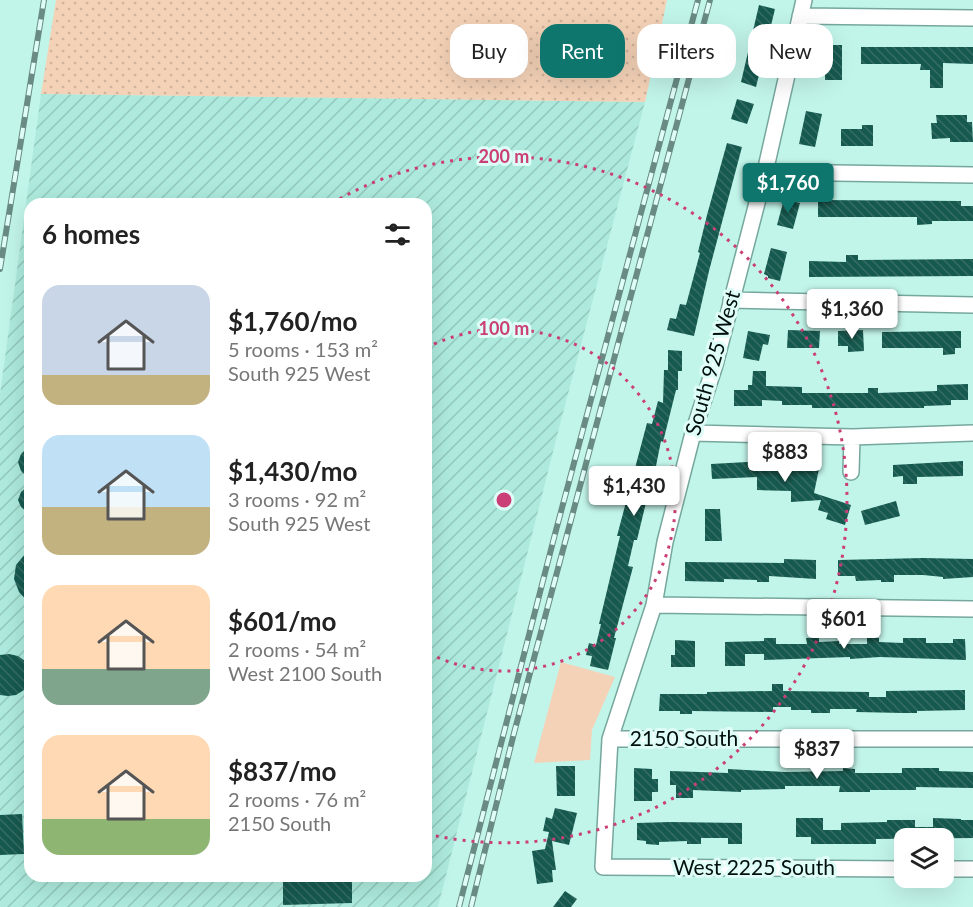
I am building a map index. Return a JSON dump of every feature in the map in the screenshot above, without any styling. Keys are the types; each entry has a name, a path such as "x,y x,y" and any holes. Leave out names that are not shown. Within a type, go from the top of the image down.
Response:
{"street":[{"name":"South 925 West","path":"603,867 610,739 654,605 665,543 693,433 715,365 765,172 804,0"},
{"path":"800,16 973,18"},
{"path":"765,172 973,175"},
{"path":"731,300 973,305"},
{"path":"693,433 852,436 973,433"},
{"path":"851,471 852,436"},
{"path":"654,605 973,609"},
{"name":"2150 South","path":"610,739 973,739"},
{"name":"West 2225 South","path":"603,867 894,869"},
{"path":"954,869 973,869"}],"shaded area":[{"path":"56,0 667,0 662,24 637,24 637,78 650,78 645,102 41,94"},
{"path":"41,94 645,102 558,432 438,907 0,907 0,394 24,218 24,882 432,882 432,198 27,198"},
{"path":"561,662 615,677 592,730 590,760 534,763"}],"building":[{"path":"759,5 775,9 771,24 755,24"},
{"path":"833,45 842,45 842,80 825,80 825,78 833,78"},
{"path":"861,47 973,47 973,64 943,63 943,88 930,88 930,70 920,70 921,64 861,64"},
{"path":"748,52 748,78 758,78 756,87 741,82"},
{"path":"737,99 754,104 747,124 731,119"},
{"path":"806,111 822,114 815,147 799,144"},
{"path":"936,115 967,115 967,122 972,122 973,142 950,142 950,138 932,139 931,123 937,123"},
{"path":"862,125 873,125 873,146 841,146 841,129 862,129"},
{"path":"727,143 742,147 694,336 667,330 670,318 676,319 680,304 686,305"},
{"path":"784,199 800,203 793,229 777,225"},
{"path":"818,200 961,201 961,206 973,206 973,221 932,221 932,224 917,225 917,217 818,217"},
{"path":"771,248 787,252 780,281 768,278 764,274"},
{"path":"846,255 858,255 858,260 973,259 973,276 809,277 809,261 846,262"},
{"path":"788,330 820,331 819,348 787,348"},
{"path":"863,330 864,351 848,352 848,346 838,346 838,331"},
{"path":"748,331 770,335 768,345 763,344 759,361 743,358"},
{"path":"961,331 961,348 955,348 955,354 943,355 943,348 882,348 882,332"},
{"path":"668,350 682,351 682,371 678,371 678,390 676,390 663,442 661,441 651,491 649,490 637,540 634,540 628,566 633,567 608,670 590,666 592,656 586,655 589,643 596,645 620,536 617,536 647,423 652,424 658,401 663,403 664,370 668,370"},
{"path":"753,371 766,371 766,386 802,387 802,393 868,393 868,388 878,388 878,393 937,391 937,385 968,384 968,400 951,400 951,405 924,406 924,408 812,408 812,405 782,405 782,401 762,400 762,406 734,406 734,390 748,390 748,385 752,385"},
{"path":"24,451 24,474 18,462"},
{"path":"963,461 963,476 917,477 917,484 903,484 903,476 893,477 893,465"},
{"path":"787,462 819,469 814,493 851,505 845,525 826,519 828,513 818,510 821,500 791,502 791,491 757,490 757,477 712,479 711,464"},
{"path":"24,489 24,510 18,500"},
{"path":"896,501 900,516 865,525 861,511"},
{"path":"705,509 720,509 722,541 705,541"},
{"path":"24,555 24,597 14,579 16,565"},
{"path":"784,559 816,560 816,579 769,576 769,582 724,579 724,582 685,581 685,562 784,563"},
{"path":"973,559 973,577 943,579 943,577 923,575 894,575 894,582 881,582 881,580 856,581 855,576 838,576 838,560"},
{"path":"764,638 776,638 776,644 807,644 806,638 819,638 819,642 839,641 839,644 867,644 867,638 879,638 879,642 903,643 903,638 926,638 926,643 953,643 953,639 965,639 966,660 880,657 850,659 850,657 764,660 764,654 745,654 745,666 725,666 725,642 764,641"},
{"path":"675,640 695,641 695,667 671,667 671,655 675,655"},
{"path":"9,654 24,660 24,690 16,695 0,695 0,655"},
{"path":"772,684 783,684 783,691 869,692 869,697 886,697 886,691 965,690 965,710 903,713 830,709 830,713 811,713 811,710 773,707 773,712 692,711 692,714 680,714 680,711 659,711 660,694 772,691"},
{"path":"556,766 575,766 575,796 557,796"},
{"path":"634,768 652,769 652,779 658,779 658,792 652,792 652,801 634,801"},
{"path":"843,768 855,769 855,773 902,773 902,768 939,768 939,771 973,772 973,788 916,787 916,790 839,792 840,786 785,786 785,789 741,790 741,792 693,790 693,798 676,798 676,785 670,785 670,771 728,773 728,769 785,772 843,771"},
{"path":"555,808 577,813 569,845 552,841 556,870 552,870 553,882 537,884 532,851 545,849 549,832 543,831 546,817 552,819"},
{"path":"22,814 24,854 0,855 0,815"},
{"path":"796,818 823,818 823,830 841,830 841,823 915,820 915,827 933,827 933,818 973,820 973,838 954,838 954,828 894,828 894,839 876,839 876,844 811,844 811,837 796,837"},
{"path":"637,823 742,823 742,844 728,844 728,838 701,838 701,844 687,844 687,841 659,842 659,845 646,844 646,841 637,840"},
{"path":"283,882 352,882 352,903 283,905"},
{"path":"565,891 577,899 571,907 553,907"}],"railway":[{"path":"0,269 44,0"},
{"path":"459,907 555,534 698,0"},
{"path":"471,907 514,733 710,0"}]}
